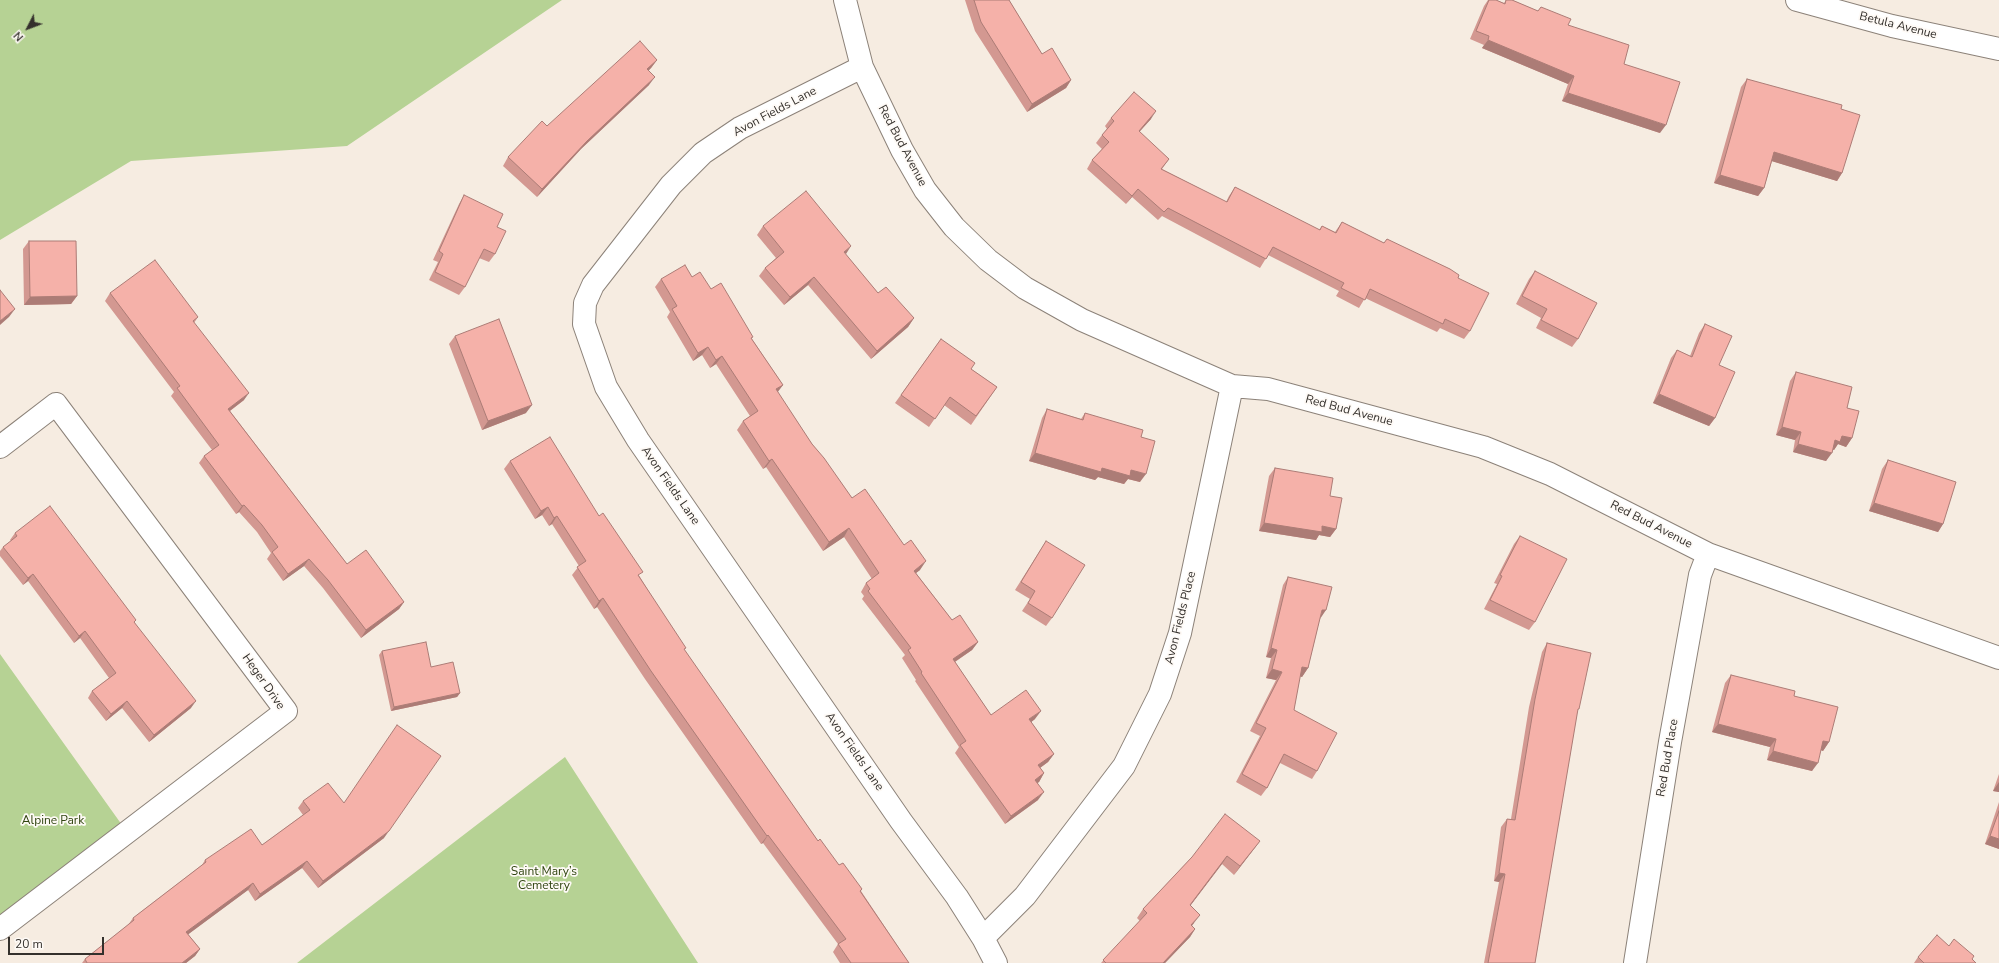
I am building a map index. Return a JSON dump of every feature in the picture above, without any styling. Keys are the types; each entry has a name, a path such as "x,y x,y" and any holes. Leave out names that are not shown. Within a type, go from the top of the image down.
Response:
{"street":[{"name":"Red Bud Avenue","path":"845,0 862,67 902,150 925,190 954,227 988,260 1025,288 1082,320 1232,386 1268,390 1483,447 1550,474 1708,554 1999,658"},
{"name":"Betula Avenue","path":"1798,0 1892,26 1999,49"},
{"name":"Avon Fields Lane","path":"862,67 740,128 704,154 671,185 593,285 585,304 584,324 606,387 638,440 901,821 957,897 983,938 996,963"},
{"name":"Avon Fields Place","path":"983,938 1025,896 1124,766 1160,694 1180,633 1232,386"},
{"name":"Heger Drive","path":"0,447 56,404 286,711 0,929"},
{"name":"Red Bud Place","path":"1635,963 1700,574 1708,554"}],"green space":[{"path":"0,0 562,0 347,146 131,161 0,240"},
{"name":"Alpine Park","path":"0,654 127,832 0,929"},
{"name":"Saint Mary’s Cemetery","path":"565,757 698,963 297,963"}],"building":[{"path":"974,0 1009,0 1042,54 1052,48 1071,80 1032,104 981,22"},
{"path":"1489,0 1496,0 1505,4 1506,0 1512,0 1538,11 1541,7 1571,19 1568,25 1629,45 1624,64 1680,82 1666,125 1568,93 1574,76 1488,40 1489,36 1476,31"},
{"path":"640,41 657,60 647,69 655,77 587,141 542,189 508,157 542,121 547,126"},
{"path":"1747,79 1842,105 1841,109 1860,115 1842,173 1774,152 1764,188 1720,175"},
{"path":"1134,92 1156,111 1139,131 1169,159 1161,169 1227,202 1235,187 1320,230 1322,226 1336,233 1342,222 1384,243 1387,239 1450,269 1459,275 1458,278 1489,293 1470,331 1445,319 1443,324 1370,289 1365,300 1341,288 1344,283 1273,247 1266,259 1168,208 1164,212 1138,189 1132,196 1092,160 1109,142 1102,135 1114,121 1111,118"},
{"path":"806,191 851,246 844,252 878,293 886,287 914,318 877,351 814,277 790,297 765,268 784,252 763,226"},
{"path":"464,195 503,214 497,227 506,231 495,254 484,249 465,287 435,272 443,254 439,251"},
{"path":"29,241 76,241 77,296 30,297"},
{"path":"155,260 198,317 193,321 249,393 228,409 347,564 366,550 404,602 366,630 328,580 309,559 288,574 272,552 278,547 262,525 244,505 242,506 204,456 219,445 177,388 180,386 110,293"},
{"path":"685,265 692,277 700,272 711,289 721,283 753,337 751,338 783,385 776,389 812,444 824,458 852,498 865,489 904,545 911,540 926,561 914,571 952,620 960,615 978,642 953,659 991,715 1026,690 1041,711 1029,719 1054,754 1038,765 1044,773 1035,780 1044,792 1011,816 960,745 966,741 921,673 922,672 908,650 911,648 868,591 870,589 866,583 879,573 849,528 829,542 772,459 769,461 743,421 758,411 722,356 716,360 708,347 698,353 672,309 677,306 661,279"},
{"path":"1535,271 1597,303 1578,339 1541,320 1547,309 1522,296"},
{"path":"0,290 15,309 0,321"},
{"path":"499,319 532,405 488,421 455,336"},
{"path":"1705,324 1732,336 1719,365 1735,372 1715,418 1659,394 1677,350 1692,357"},
{"path":"941,339 975,363 971,369 997,387 976,416 950,397 935,419 901,395"},
{"path":"1796,372 1852,387 1847,408 1859,411 1852,438 1842,436 1840,442 1835,440 1832,453 1798,444 1801,432 1782,427"},
{"path":"1047,409 1083,420 1085,413 1143,430 1141,437 1155,441 1146,474 1131,470 1130,476 1102,468 1101,472 1035,453"},
{"path":"550,437 599,516 603,513 643,572 638,575 686,648 684,649 818,841 820,839 839,865 843,863 862,889 860,891 909,963 851,963 838,944 846,939 768,835 767,836 651,671 603,598 599,601 577,567 586,561 557,516 554,518 548,507 541,511 510,461"},
{"path":"1888,460 1956,482 1943,524 1874,503"},
{"path":"1275,468 1333,478 1330,496 1342,498 1336,529 1322,526 1322,532 1264,523"},
{"path":"50,506 136,620 134,622 196,701 154,735 127,701 111,714 92,691 116,673 85,631 79,636 33,574 28,578 3,547 17,536 15,533"},
{"path":"1520,536 1567,559 1535,622 1490,600 1502,576 1500,575"},
{"path":"1046,541 1085,565 1052,618 1028,603 1035,591 1021,582"},
{"path":"1288,577 1332,587 1326,610 1322,610 1308,668 1302,667 1294,710 1337,733 1317,771 1284,754 1267,788 1242,774 1266,728 1256,723 1282,672 1272,669 1277,650 1271,648"},
{"path":"426,642 431,667 453,662 460,693 394,707 382,651"},
{"path":"1547,643 1591,653 1578,709 1535,963 1488,963 1505,874 1499,873 1507,819 1515,820 1535,699"},
{"path":"1731,675 1795,691 1794,696 1838,707 1829,742 1823,741 1818,763 1773,751 1776,739 1718,724"},
{"path":"397,725 441,756 389,831 323,881 307,861 260,894 253,883 186,932 200,949 182,963 87,963 85,959 134,920 133,918 206,862 205,860 251,829 262,845 310,810 303,801 328,783 344,803"},
{"path":"1999,811 1999,839 1990,836"},
{"path":"1225,814 1260,841 1240,866 1227,856 1190,905 1200,915 1191,925 1195,929 1163,963 1106,963 1103,960 1147,913 1143,909 1192,857"},
{"path":"1937,935 1949,946 1954,939 1974,956 1972,959 1976,963 1924,963 1918,957"}]}
